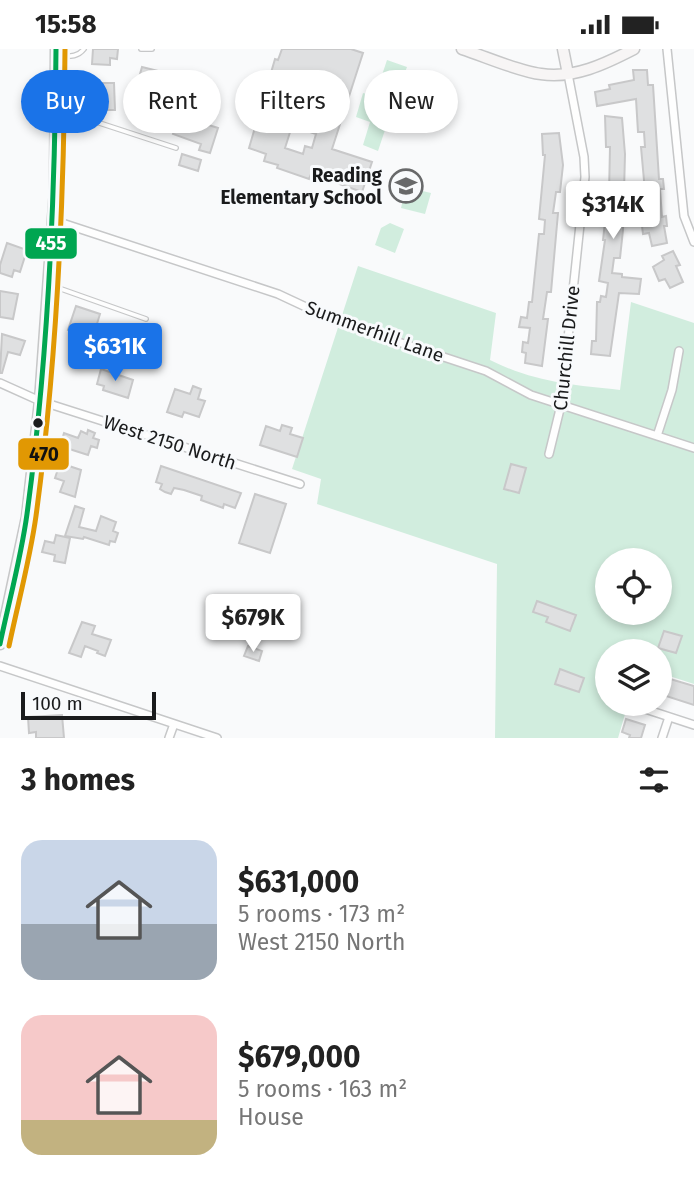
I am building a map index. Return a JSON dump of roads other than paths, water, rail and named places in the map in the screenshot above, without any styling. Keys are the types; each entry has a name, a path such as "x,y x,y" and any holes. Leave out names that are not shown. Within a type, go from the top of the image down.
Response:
{"main road":[{"path":"462,49 540,74 568,74 600,67 634,49"},
{"path":"563,49 568,74"},
{"path":"56,52 56,70"},
{"path":"0,644 27,516 40,401 53,220 55,133"}],"street":[{"path":"667,49 684,216 694,242"},
{"name":"Churchill Drive","path":"549,454 561,405 585,177 584,157 568,74"},
{"name":"Summerhill Lane","path":"53,220 278,294 338,322 486,371 531,395 694,448"},
{"path":"657,436 672,390 679,351"},
{"name":"West 2150 North","path":"0,383 40,401 300,484"},
{"path":"0,666 217,738"},
{"path":"666,716 694,725"},
{"path":"662,738 669,717"},
{"path":"169,738 174,724"}],"lane":[{"path":"56,52 71,57 80,54 84,49"},
{"path":"141,49 152,49"},
{"path":"109,126 176,148"},
{"path":"48,284 146,319"}],"place":[{"name":"Reading Elementary School","path":"406,186"}]}
